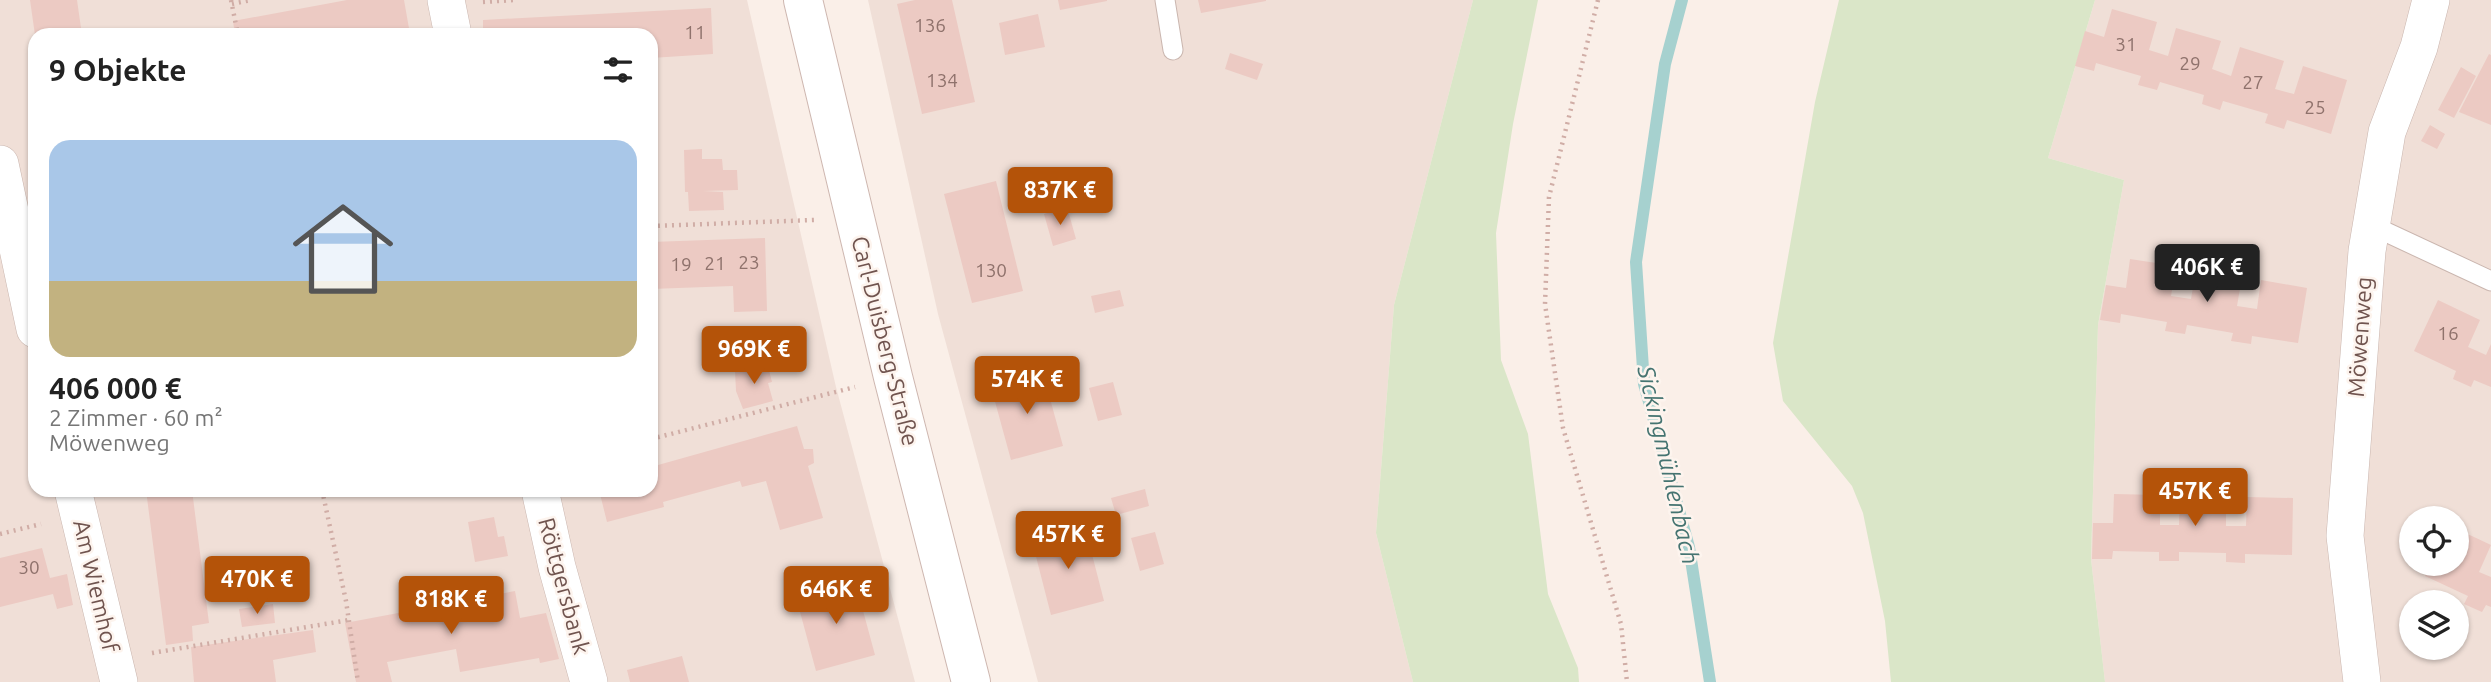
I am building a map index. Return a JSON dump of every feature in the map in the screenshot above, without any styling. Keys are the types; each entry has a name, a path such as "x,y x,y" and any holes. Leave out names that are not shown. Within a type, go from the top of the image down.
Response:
{"main road":[{"name":"Carl-Duisberg-Straße","path":"803,0 893,377 971,682"}],"street":[{"path":"446,0 452,28"},
{"name":"Möwenweg","path":"2362,682 2345,536 2367,251 2387,132 2419,47 2431,0"},
{"path":"0,164 28,296"},
{"name":"Am Wiemhof","path":"75,497 116,671"},
{"name":"Röttgersbank","path":"542,497 557,566 589,682"}],"lane":[{"path":"1166,0 1173,50"},
{"path":"2371,225 2491,281"}],"path":[{"path":"236,28 232,2 251,0"},
{"path":"1598,0 1549,197 1545,304 1563,428 1621,624 1627,682"},
{"path":"658,226 855,219"},
{"path":"658,437 893,377"},
{"path":"323,497 349,620 358,682"},
{"path":"116,671 349,620"}],"shaded area":[{"path":"0,0 747,0 836,387 915,682 0,682"},
{"path":"868,0 1473,0 1394,305 1376,533 1413,682 1038,682 938,314"},
{"path":"2095,0 2491,0 2491,682 2105,682 2091,559 2098,325 2124,180 2048,158"}],"green space":[{"path":"1473,0 1538,0 1513,124 1496,233 1501,360 1528,434 1548,594 1578,668 1579,682 1413,682 1376,533 1394,305"},
{"path":"1839,0 2095,0 2048,158 2124,180 2098,325 2091,559 2105,682 1891,682 1885,621 1863,513 1852,486 1783,401 1773,343 1815,102"}],"building":[{"path":"30,0 77,0 81,28 34,28"},
{"path":"347,0 404,0 409,28 234,28 233,21"},
{"path":"915,0 952,0 975,102 922,114 897,4"},
{"path":"1058,0 1107,0 1107,1 1060,10"},
{"path":"1198,0 1266,0 1266,1 1201,13"},
{"path":"711,8 713,54 658,58 658,28 483,28 483,20"},
{"path":"2112,9 2157,22 2149,50 2168,56 2176,28 2221,41 2212,69 2231,76 2240,47 2284,61 2275,89 2294,94 2303,66 2347,80 2331,134 2287,120 2284,129 2265,123 2268,114 2223,101 2220,110 2202,104 2204,95 2160,82 2157,90 2138,85 2141,76 2096,63 2094,71 2075,66 2085,31 2104,37"},
{"path":"1038,14 1045,47 1005,55 999,23"},
{"path":"1230,53 1263,64 1257,80 1225,69"},
{"path":"2489,54 2491,55 2491,125 2459,112"},
{"path":"2461,67 2476,76 2454,118 2438,110"},
{"path":"2430,125 2445,134 2437,149 2421,141"},
{"path":"702,149 702,159 722,159 723,170 737,170 738,190 703,191 723,192 724,210 689,211 688,192 685,192 684,150"},
{"path":"996,181 1023,291 972,303 944,194"},
{"path":"1067,207 1076,239 1053,246 1044,214"},
{"path":"765,238 767,311 734,312 733,286 658,289 658,242"},
{"path":"2130,259 2176,266 2171,296 2191,299 2196,269 2242,277 2237,306 2257,309 2261,280 2307,288 2298,343 2252,336 2251,344 2231,341 2233,333 2187,325 2185,334 2165,331 2167,322 2121,314 2120,323 2100,320 2106,285 2126,288"},
{"path":"1120,290 1124,306 1095,313 1091,296"},
{"path":"2438,300 2480,320 2468,347 2486,355 2491,344 2491,387 2474,380 2471,387 2453,379 2456,371 2414,351"},
{"path":"767,362 772,382 768,383 773,401 743,409 736,391 735,371"},
{"path":"1043,373 1063,446 1011,460 991,387"},
{"path":"1113,382 1122,415 1098,421 1089,388"},
{"path":"797,426 804,449 813,449 814,463 808,466 823,518 780,530 766,481 742,487 740,481 663,502 664,507 607,522 601,497 658,497 658,465"},
{"path":"1145,489 1149,506 1116,515 1111,498"},
{"path":"2114,494 2160,495 2160,525 2179,525 2180,496 2226,497 2226,526 2246,526 2247,497 2293,498 2292,555 2245,554 2245,563 2226,562 2226,553 2179,552 2179,561 2159,561 2159,552 2113,551 2112,559 2092,559 2093,523 2113,523"},
{"path":"147,497 193,497 209,623 192,626 193,641 166,645"},
{"path":"494,517 498,537 504,536 508,556 475,562 468,522"},
{"path":"1085,527 1104,601 1051,615 1032,541"},
{"path":"1155,532 1164,564 1140,571 1131,538"},
{"path":"2469,535 2491,545 2479,572 2491,577 2491,607 2486,605 2482,612 2469,606 2469,590 2455,590 2425,576 2469,576"},
{"path":"42,548 50,578 67,574 73,605 57,609 53,594 0,607 0,558"},
{"path":"855,581 875,655 816,671 796,597"},
{"path":"515,591 520,618 546,613 559,659 540,663 539,658 460,672 456,649 387,662 392,682 356,682 345,623"},
{"path":"273,604 275,623 242,627 239,609"},
{"path":"313,630 316,652 273,660 276,682 194,682 191,647"},
{"path":"682,656 689,682 630,682 627,670"}],"waterway":[{"name":"Sickingmühlenbach","path":"1682,0 1665,64 1636,262 1644,384 1689,547 1710,682"}]}
